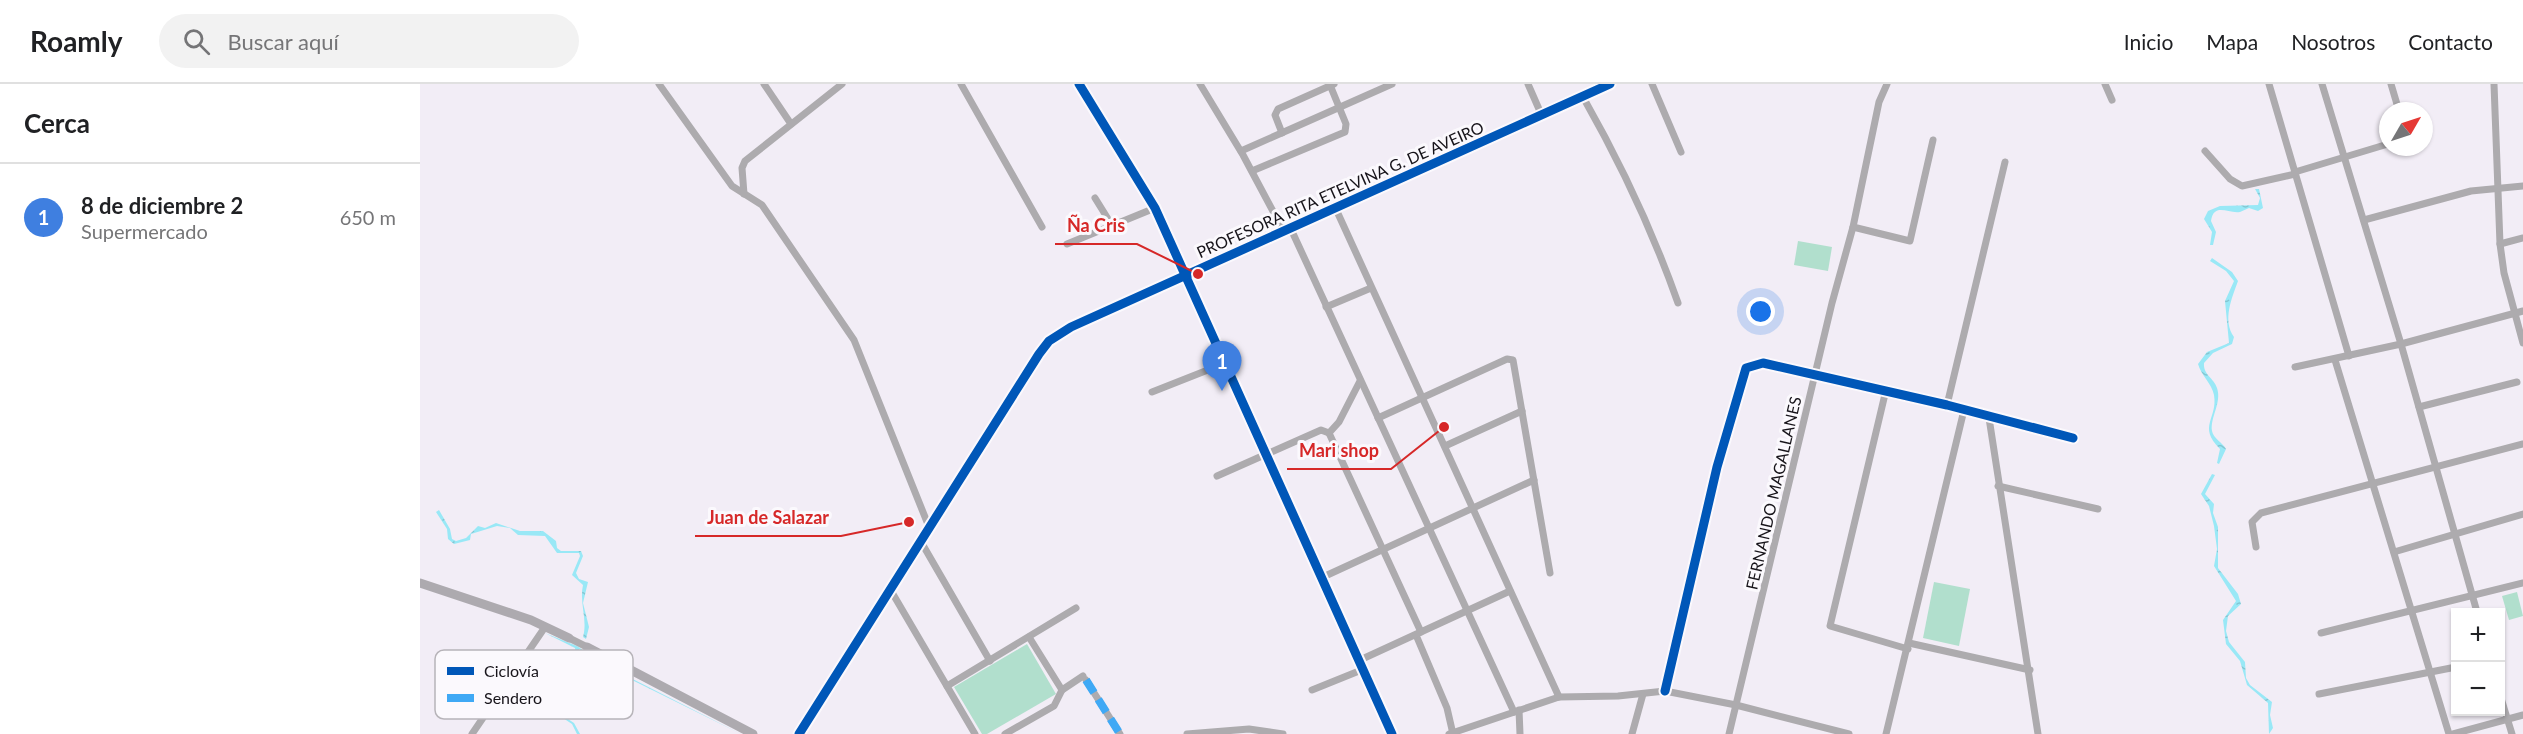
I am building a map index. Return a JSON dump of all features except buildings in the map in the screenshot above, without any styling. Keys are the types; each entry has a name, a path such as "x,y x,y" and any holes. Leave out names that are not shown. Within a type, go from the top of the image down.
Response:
{"street":[{"path":"659,84 721,174 732,186 762,204 854,340 929,527"},
{"path":"764,84 791,124"},
{"path":"744,194 742,168 745,160 842,84"},
{"path":"961,84 1042,227"},
{"path":"1079,84 1155,208 1392,734"},
{"path":"1200,84 1287,228 1326,307 1466,610 1517,711 1520,734"},
{"path":"1241,151 1392,84"},
{"path":"1528,84 1542,116"},
{"name":"PROFESORA RITA ETELVINA G. DE AVEIRO","path":"800,734 920,540 1049,341 1071,327 1184,274 1610,84"},
{"path":"1652,84 1681,152"},
{"name":"FERNANDO MAGALLANES","path":"1729,734 1815,374 1853,227 1878,102 1887,84"},
{"path":"2105,84 2112,100"},
{"path":"2269,84 2349,356"},
{"path":"2322,84 2401,344 2476,608"},
{"path":"2391,84 2396,102"},
{"path":"2494,84 2500,187 2500,244 2514,314 2523,343"},
{"path":"1252,171 1346,132 1346,124 1332,85 1278,109 1275,115 1282,133"},
{"path":"1583,97 1606,138 1652,235 1678,303"},
{"path":"1853,227 1910,241 1933,140"},
{"path":"2205,151 2230,179 2242,186 2295,173 2379,147"},
{"path":"1947,405 2006,162"},
{"path":"2364,220 2471,190 2523,186"},
{"path":"1095,198 1113,227"},
{"path":"1335,207 1559,697"},
{"path":"1067,244 1155,208"},
{"path":"2500,244 2523,238"},
{"path":"1326,307 1371,288"},
{"path":"2295,367 2401,344 2523,311"},
{"path":"1378,418 1511,358 1514,360 1550,573"},
{"path":"2335,360 2451,734 2523,715"},
{"path":"1665,691 1715,477 1746,368 1763,363 1815,374 2073,438"},
{"path":"1152,392 1224,364"},
{"path":"1329,433 1339,422 1348,400 1360,381"},
{"path":"2419,407 2517,382"},
{"path":"1886,390 1830,626 1908,646 2030,670"},
{"path":"1886,734 1964,410"},
{"path":"1445,446 1522,411"},
{"path":"1989,418 1998,486 2030,670 2038,734"},
{"path":"1217,476 1322,430 1329,433 1383,549 1418,633 1447,708 1452,734 1559,697 1665,691 1736,705 1849,734"},
{"path":"2256,547 2252,522 2261,513 2523,444"},
{"path":"1323,577 1534,480"},
{"path":"1998,486 2098,509"},
{"path":"2394,552 2523,514"},
{"path":"920,540 990,661"},
{"path":"420,583 545,627 593,650"},
{"path":"2321,633 2523,583"},
{"path":"890,590 975,734"},
{"path":"1360,660 1510,591"},
{"path":"947,686 1076,608"},
{"path":"529,650 545,627"},
{"path":"1029,637 1062,690"},
{"path":"2319,694 2451,668"},
{"path":"1312,690 1364,669"},
{"path":"633,671 753,734"},
{"path":"1005,734 1054,706 1062,690 1084,678 1120,734"},
{"path":"1632,734 1643,694"},
{"path":"2505,710 2512,734"},
{"path":"472,734 482,719"},
{"path":"1187,734 1249,729 1283,734"}],"green space":[{"path":"1798,241 1832,247 1828,271 1794,265"},
{"path":"1934,582 1970,589 1959,646 1923,638"},
{"path":"2517,592 2523,616 2509,620 2502,596"},
{"path":"1027,644 1056,694 987,734 982,734 954,687"}],"water":[{"path":"2255,189 2259,189 2263,208 2258,211 2249,208 2240,212 2218,210 2215,212 2211,221 2216,232 2213,245 2210,245 2212,232 2204,219 2208,211 2220,206 2258,205 2260,198"},
{"path":"2212,258 2232,272 2238,281 2228,316 2230,330 2234,337 2232,344 2213,353 2204,363 2205,371 2216,385 2218,394 2212,431 2226,449 2219,464 2217,463 2220,449 2213,441 2209,428 2214,395 2198,364 2207,352 2229,343 2225,301 2234,281 2226,271 2210,261"},
{"path":"2212,474 2215,475 2205,494 2214,504 2213,513 2218,527 2218,568 2238,594 2241,604 2228,616 2226,631 2229,642 2245,662 2246,678 2250,685 2272,702 2270,715 2273,728 2269,734 2268,703 2247,685 2240,661 2226,644 2223,620 2236,601 2214,566 2217,549 2214,526 2209,506 2201,494"},
{"path":"439,510 450,529 452,539 456,541 466,538 478,526 485,528 496,523 520,531 543,531 556,541 557,548 561,551 581,551 583,556 576,573 579,579 588,582 583,603 589,627 586,639 583,637 585,624 582,599 583,585 572,575 580,556 579,553 557,553 545,536 518,535 510,528 497,526 471,534 470,540 454,544 448,539 447,529 436,512"},
{"path":"545,633 583,650 575,650"},
{"path":"633,679 741,734 634,681"},
{"path":"564,719 574,723 580,734 577,734 572,724"}],"marked path":[{"path":"1086,680 1120,734"}],"cycle path":[{"path":"1079,84 1155,208 1392,734"},
{"path":"799,734 1049,341 1071,327 1610,84"},
{"path":"1665,691 1717,467 1746,368 1763,363 1947,405 2073,438"}],"place":[{"name":"Ña Cris","path":"1198,274"},
{"name":"8 de diciembre 2","path":"1222,391"},
{"name":"Mari shop","path":"1444,427"},
{"name":"Juan de Salazar","path":"909,522"}]}
